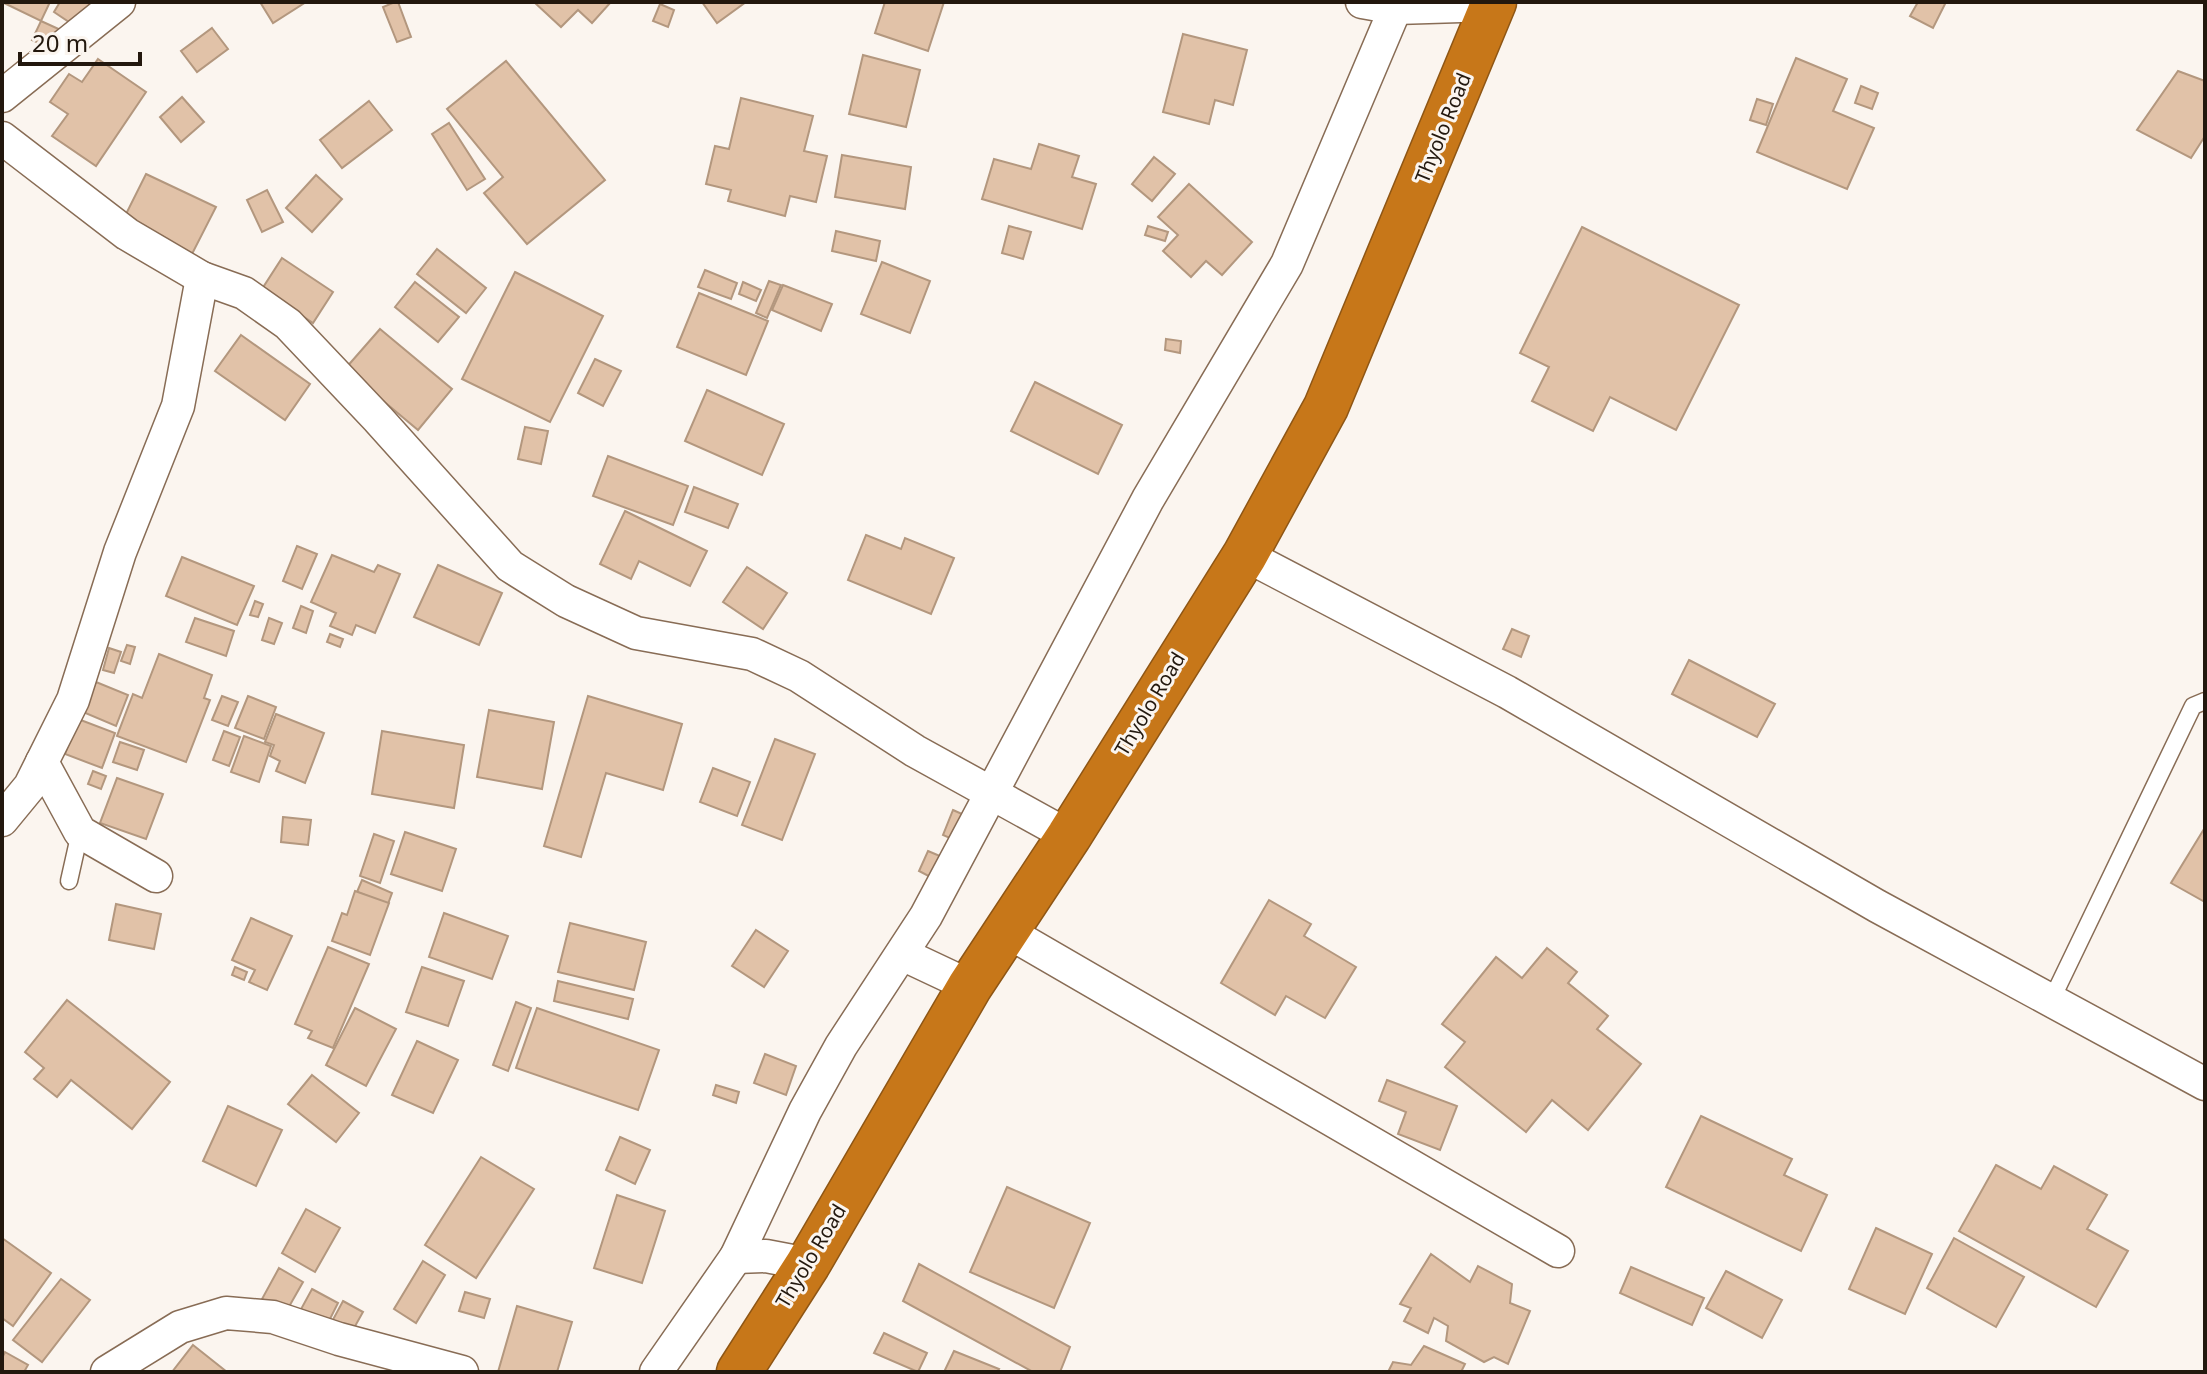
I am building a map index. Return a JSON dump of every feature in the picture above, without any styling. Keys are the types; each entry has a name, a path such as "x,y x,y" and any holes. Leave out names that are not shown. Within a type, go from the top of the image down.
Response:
{"highway":[{"name":"Thyolo Road","path":"739,1372 808,1264 970,986 1069,836 1245,555 1326,407 1493,4"}],"street":[{"path":"2,96 119,2"},
{"path":"1362,2 1397,5 1493,4"},
{"path":"656,1372 736,1257 805,1111 841,1046 926,916 1148,499 1287,264 1397,5"},
{"path":"2,138 127,234 202,278 244,293 288,324 510,566 566,601 636,633 752,654 799,676 915,751 1069,836"},
{"path":"2,820 30,786 73,700 120,552 178,406 202,278"},
{"path":"1245,555 1507,692 1877,906 2205,1084"},
{"path":"42,762 80,832 156,876"},
{"path":"1006,931 1558,1251"},
{"path":"902,954 970,986"},
{"path":"736,1257 766,1256 808,1264"},
{"path":"107,1372 180,1327 226,1313 273,1317 339,1339 462,1372"}],"lane":[{"path":"2051,1001 2193,706 2205,701"},
{"path":"69,881 80,832"}],"building":[{"path":"2,2 50,2 41,21"},
{"path":"60,2 91,2 75,26 54,12"},
{"path":"260,2 306,2 273,23"},
{"path":"398,2 411,37 397,42 383,7"},
{"path":"534,2 611,2 592,23 578,10 561,27"},
{"path":"702,2 746,2 717,23"},
{"path":"885,2 944,2 928,51 875,33"},
{"path":"1918,2 1946,2 1933,28 1910,16"},
{"path":"660,4 674,10 668,27 653,21"},
{"path":"41,21 63,31 54,50 32,40"},
{"path":"212,28 228,49 197,72 181,51"},
{"path":"1183,34 1247,50 1233,105 1215,100 1209,124 1163,112"},
{"path":"863,55 920,70 906,127 849,114"},
{"path":"1796,58 1847,79 1833,111 1874,128 1847,189 1757,152"},
{"path":"98,59 146,92 96,166 52,136 68,114 50,102 69,74 82,82"},
{"path":"506,61 605,180 527,244 484,193 503,177 447,109"},
{"path":"2178,71 2205,81 2205,136 2191,158 2137,130"},
{"path":"1861,86 1878,93 1872,109 1855,103"},
{"path":"182,97 204,122 181,142 160,117"},
{"path":"741,98 813,116 804,151 827,156 816,202 790,196 785,216 728,201 731,190 706,184 715,146 729,149"},
{"path":"1757,99 1773,104 1766,125 1750,120"},
{"path":"369,101 392,130 342,168 320,140"},
{"path":"449,123 485,179 467,190 432,134"},
{"path":"1039,144 1079,156 1072,177 1096,184 1082,229 982,199 994,159 1031,169"},
{"path":"842,155 911,167 905,209 835,197"},
{"path":"1154,157 1175,174 1152,201 1132,184"},
{"path":"146,174 216,207 192,254 123,220"},
{"path":"316,175 342,199 312,232 286,208"},
{"path":"1189,184 1252,242 1222,275 1206,261 1191,277 1163,251 1178,235 1158,217"},
{"path":"267,190 283,222 262,232 247,200"},
{"path":"1009,226 1031,232 1023,259 1002,253"},
{"path":"1148,226 1168,232 1165,241 1145,235"},
{"path":"1582,227 1739,305 1676,430 1610,397 1593,431 1532,401 1549,367 1520,353"},
{"path":"836,231 880,241 876,261 832,251"},
{"path":"437,249 486,288 466,313 417,274"},
{"path":"282,258 333,292 313,323 262,289"},
{"path":"882,262 930,281 910,333 861,314"},
{"path":"705,270 737,283 731,299 698,287"},
{"path":"515,272 603,316 550,422 462,379"},
{"path":"769,281 781,285 767,318 756,313"},
{"path":"415,282 459,317 438,342 395,307"},
{"path":"743,282 761,290 756,301 739,294"},
{"path":"783,285 832,304 821,331 772,310"},
{"path":"699,293 768,321 746,375 677,347"},
{"path":"380,329 452,389 418,430 345,369"},
{"path":"241,335 310,384 285,420 215,371"},
{"path":"1166,339 1181,341 1180,353 1165,350"},
{"path":"595,359 621,371 603,406 578,393"},
{"path":"1035,382 1122,425 1098,474 1011,431"},
{"path":"707,390 784,424 762,475 685,441"},
{"path":"525,427 548,431 541,464 518,459"},
{"path":"608,456 688,486 673,525 593,496"},
{"path":"694,487 738,504 728,528 685,512"},
{"path":"625,511 707,551 690,586 639,561 631,579 600,564"},
{"path":"866,535 901,549 905,538 954,558 931,614 848,580"},
{"path":"297,546 317,554 302,589 283,581"},
{"path":"332,555 374,572 378,565 400,574 375,633 356,625 352,635 330,626 336,613 311,602"},
{"path":"182,557 254,586 237,625 166,596"},
{"path":"438,565 502,593 479,645 414,617"},
{"path":"747,567 787,593 763,629 723,602"},
{"path":"255,601 263,604 258,617 250,615"},
{"path":"301,606 313,611 306,633 293,628"},
{"path":"195,618 234,631 226,656 186,642"},
{"path":"269,618 282,623 274,644 262,640"},
{"path":"1512,629 1529,636 1521,657 1503,649"},
{"path":"330,634 343,639 340,647 327,642"},
{"path":"127,645 135,647 130,664 121,661"},
{"path":"109,648 121,652 114,673 103,670"},
{"path":"159,654 212,675 204,698 210,700 186,762 117,736 133,694 142,698"},
{"path":"1689,660 1775,704 1757,737 1672,694"},
{"path":"96,682 128,695 116,726 83,712"},
{"path":"222,696 238,702 228,726 212,720"},
{"path":"248,696 276,707 264,739 235,728"},
{"path":"588,696 682,724 663,790 606,773 581,857 544,846"},
{"path":"489,710 554,722 542,789 477,777"},
{"path":"276,714 324,733 305,783 276,771 280,761 270,756 274,745 265,742"},
{"path":"78,719 115,733 102,768 65,754"},
{"path":"224,731 240,737 229,766 213,760"},
{"path":"382,731 464,745 454,808 372,794"},
{"path":"244,736 271,746 259,782 231,772"},
{"path":"775,739 815,754 782,840 742,825"},
{"path":"120,742 144,750 137,770 113,762"},
{"path":"713,768 750,782 737,816 700,802"},
{"path":"93,771 106,776 101,789 88,784"},
{"path":"117,778 163,794 146,839 100,823"},
{"path":"953,810 971,818 961,843 943,835"},
{"path":"283,817 311,820 308,845 281,842"},
{"path":"2205,829 2205,902 2171,883"},
{"path":"405,832 456,849 442,891 391,874"},
{"path":"374,834 394,841 380,883 360,876"},
{"path":"928,851 947,859 936,880 919,871"},
{"path":"362,880 392,893 388,904 357,892"},
{"path":"355,891 389,903 370,955 332,941 342,913 347,915"},
{"path":"1269,900 1311,924 1304,936 1356,967 1325,1018 1286,996 1275,1015 1221,983"},
{"path":"116,904 161,914 154,949 109,940"},
{"path":"444,913 508,936 492,979 429,957"},
{"path":"251,918 292,936 267,990 249,982 255,970 232,960"},
{"path":"570,923 646,942 634,990 558,972"},
{"path":"756,930 788,951 764,987 732,966"},
{"path":"328,947 369,964 333,1048 308,1038 312,1031 295,1024"},
{"path":"1547,948 1577,972 1568,983 1608,1016 1597,1029 1641,1064 1588,1130 1552,1100 1526,1132 1445,1067 1465,1042 1442,1024 1496,957 1522,978"},
{"path":"235,967 247,972 244,980 232,975"},
{"path":"422,967 464,981 448,1026 406,1012"},
{"path":"558,981 633,999 628,1019 554,1001"},
{"path":"67,1000 170,1082 132,1129 71,1080 57,1097 34,1079 44,1068 25,1052"},
{"path":"516,1002 531,1008 508,1071 493,1065"},
{"path":"355,1008 396,1029 366,1086 326,1065"},
{"path":"537,1008 659,1050 638,1110 516,1068"},
{"path":"417,1041 458,1060 433,1113 392,1095"},
{"path":"765,1054 796,1066 786,1095 754,1083"},
{"path":"312,1075 359,1113 336,1142 288,1104"},
{"path":"1387,1080 1457,1106 1440,1150 1398,1134 1406,1112 1379,1101"},
{"path":"716,1085 739,1092 736,1103 713,1095"},
{"path":"228,1106 282,1130 256,1186 203,1161"},
{"path":"1701,1116 1792,1159 1784,1175 1827,1195 1801,1251 1666,1187"},
{"path":"620,1137 650,1150 635,1184 606,1170"},
{"path":"481,1157 534,1189 476,1278 425,1245"},
{"path":"1996,1165 2041,1189 2054,1166 2107,1195 2087,1229 2128,1251 2096,1307 1959,1231"},
{"path":"1007,1187 1090,1223 1054,1308 970,1272"},
{"path":"617,1195 665,1211 642,1283 594,1268"},
{"path":"306,1209 340,1228 315,1272 282,1253"},
{"path":"1876,1228 1932,1254 1905,1314 1849,1289"},
{"path":"2,1238 51,1273 13,1326 2,1318"},
{"path":"1954,1238 2024,1277 1996,1327 1927,1288"},
{"path":"1431,1254 1470,1282 1478,1266 1512,1284 1510,1303 1530,1311 1508,1364 1494,1357 1484,1362 1446,1341 1448,1326 1434,1318 1428,1333 1404,1321 1411,1308 1400,1304"},
{"path":"423,1261 445,1275 416,1323 394,1309"},
{"path":"919,1264 1070,1347 1060,1372 1033,1372 903,1301"},
{"path":"1631,1267 1704,1298 1692,1325 1620,1293"},
{"path":"279,1268 303,1282 286,1312 262,1299"},
{"path":"1726,1271 1782,1300 1762,1338 1706,1308"},
{"path":"61,1279 90,1300 42,1362 13,1340"},
{"path":"312,1289 338,1303 327,1325 300,1311"},
{"path":"465,1292 490,1299 484,1318 459,1311"},
{"path":"343,1301 363,1312 349,1337 329,1327"},
{"path":"517,1306 572,1322 557,1372 498,1372"},
{"path":"884,1333 927,1353 918,1372 874,1353"},
{"path":"193,1345 227,1372 172,1372"},
{"path":"1424,1346 1465,1364 1461,1372 1388,1372 1393,1362 1411,1365"},
{"path":"954,1351 999,1369 997,1372 944,1372"},
{"path":"5,1352 28,1365 24,1372 2,1372"}]}
